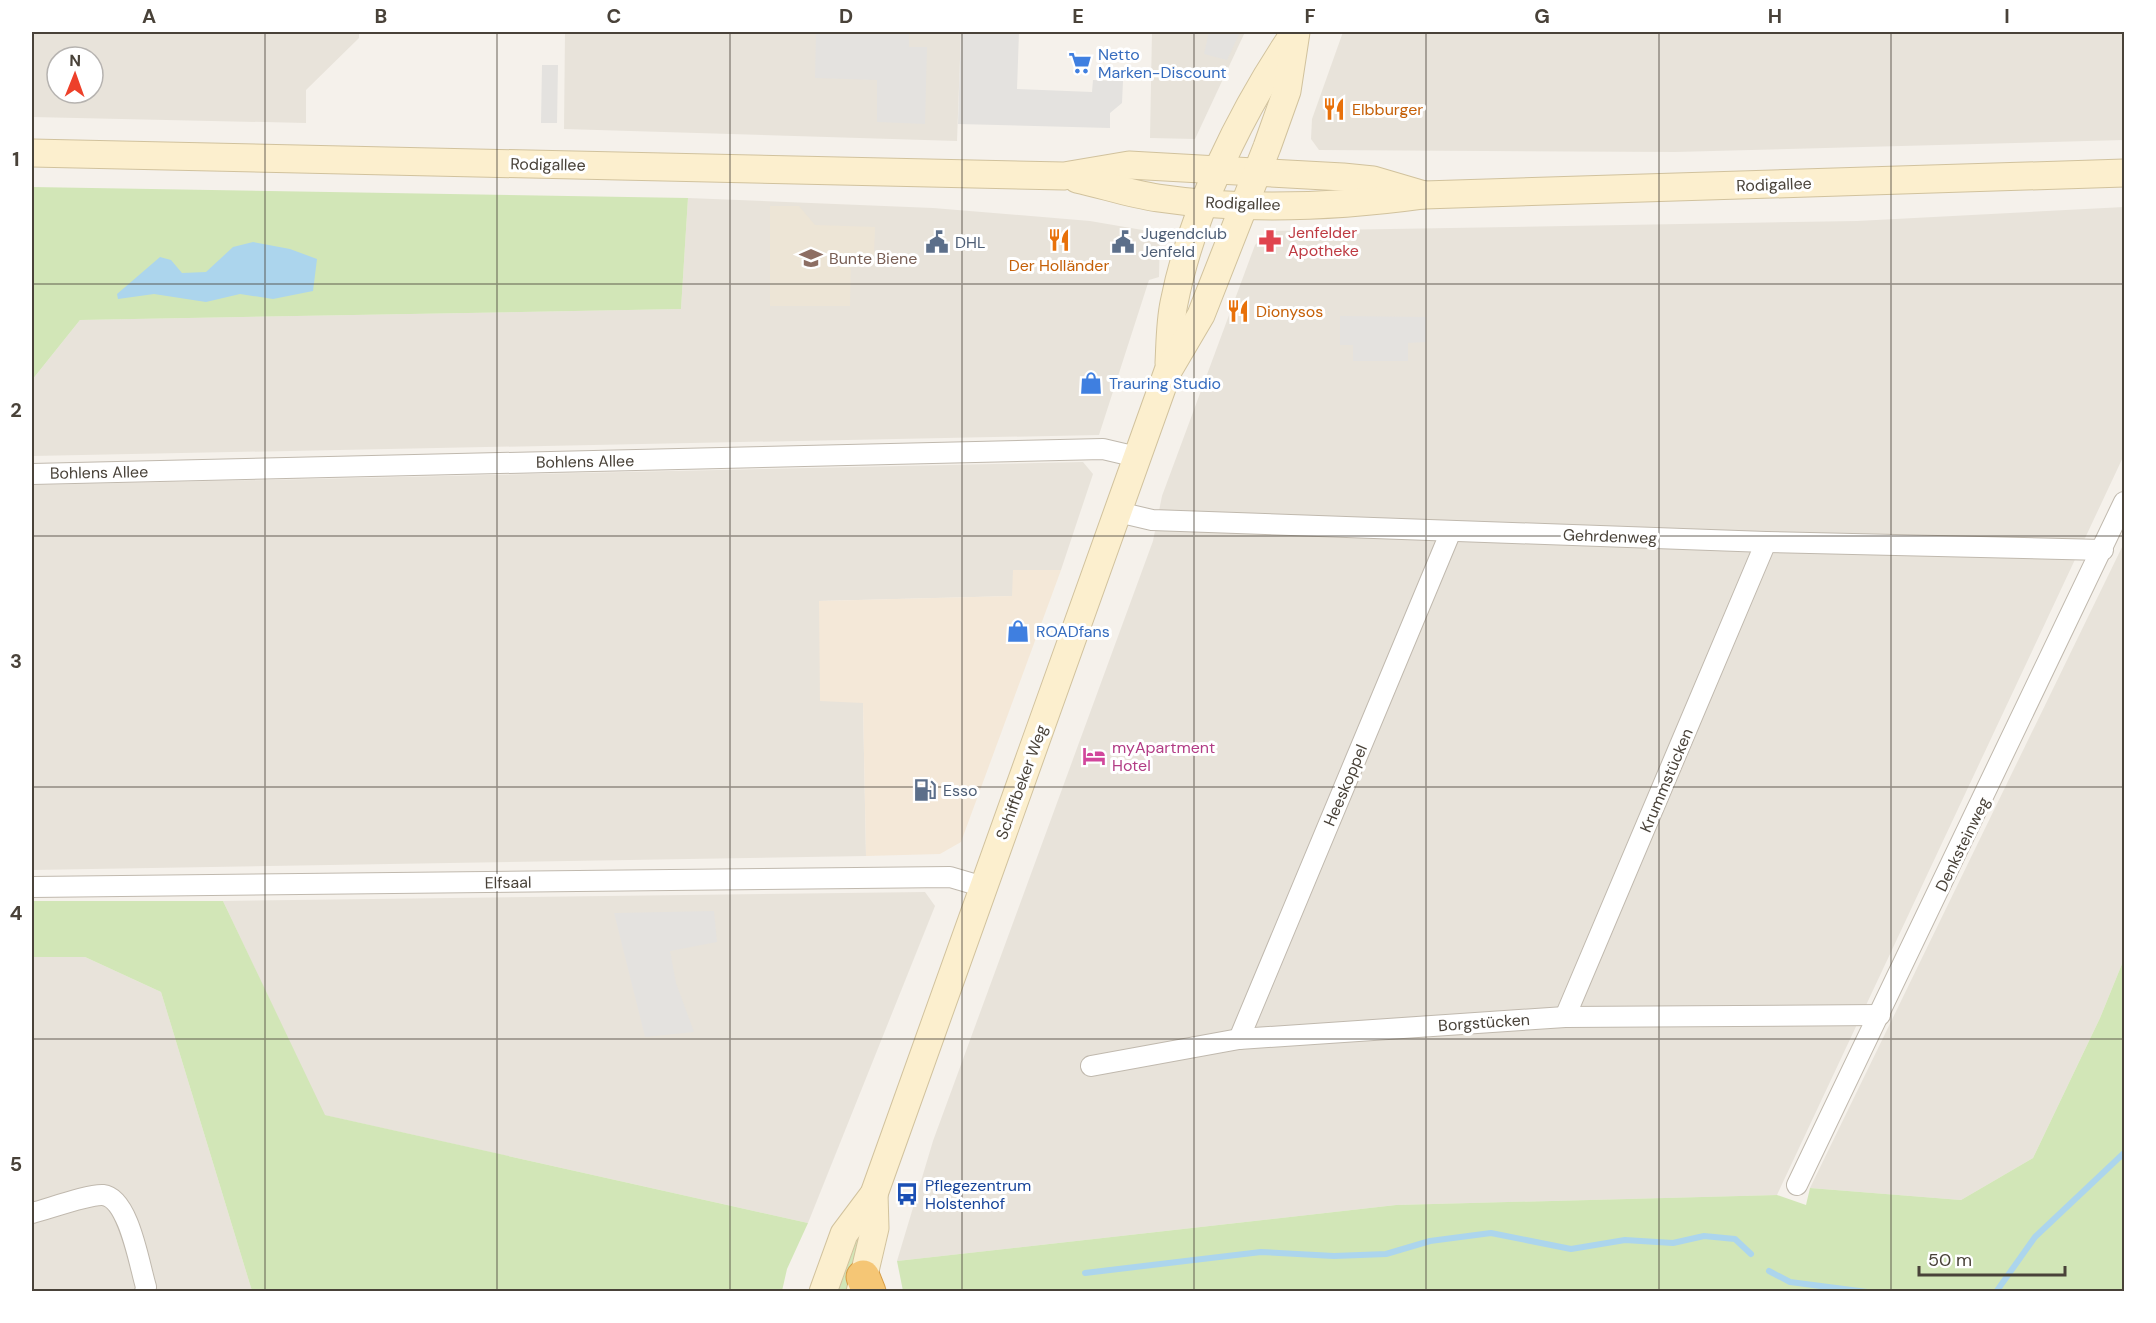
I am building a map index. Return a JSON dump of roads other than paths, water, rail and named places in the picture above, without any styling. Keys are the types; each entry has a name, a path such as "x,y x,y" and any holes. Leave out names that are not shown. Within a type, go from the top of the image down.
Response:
{"main road":[{"name":"Schiffbeker Weg","path":"1168,370 1173,304 1206,202 1260,83 1295,32"},
{"name":"Schiffbeker Weg","path":"823,1292 844,1234 874,1194 1168,370 1201,315 1257,173 1287,91 1295,32"},
{"name":"Rodigallee","path":"32,153 1064,176 1129,165 1373,180 1424,195"},
{"name":"Rodigallee","path":"1064,176 1154,197 1244,204 1347,204 1424,195 2124,173"},
{"name":"Schiffbeker Weg","path":"864,1287 875,1228 874,1194"}],"street":[{"name":"Bohlens Allee","path":"32,474 1103,449 1137,457"},
{"name":"Denksteinweg","path":"1797,1185 2124,502"},
{"name":"Gehrdenweg","path":"1118,512 1152,520 1766,542 2103,549"},
{"name":"Heeskoppel","path":"1239,1039 1451,531"},
{"name":"Krummstücken","path":"1565,1017 1766,542"},
{"name":"Elfsaal","path":"32,887 950,877 984,887"},
{"name":"Borgstücken","path":"1091,1066 1239,1039 1565,1017 1880,1015"},
{"path":"32,1213 101,1194 113,1197 123,1209 145,1292"}],"water":[{"path":"253,242 290,249 317,259 313,291 273,299 240,294 206,302 154,294 118,299 117,294 160,257 171,260 182,273 206,272 233,247"}],"waterway":[{"path":"1996,1292 2035,1237 2124,1153"},
{"path":"1085,1273 1261,1252 1334,1256 1386,1254 1430,1241 1491,1233 1571,1249 1625,1240 1673,1243 1704,1236 1735,1239 1751,1254"},
{"path":"1769,1271 1790,1282 1867,1292"}],"place":[{"name":"Netto Marken-Discount","path":"1080,63"},
{"name":"Elbburger","path":"1334,109"},
{"name":"Der Holländer","path":"1059,240"},
{"name":"Jenfelder Apotheke","path":"1270,241"},
{"name":"DHL","path":"937,242"},
{"name":"Jugendclub Jenfeld","path":"1123,242"},
{"name":"Bunte Biene","path":"811,258"},
{"name":"Dionysos","path":"1238,311"},
{"name":"Trauring Studio","path":"1091,383"},
{"name":"ROADfans","path":"1018,631"},
{"name":"myApartment Hotel","path":"1094,756"},
{"name":"Esso","path":"925,790"},
{"name":"Pflegezentrum Holstenhof","path":"907,1194"}]}
